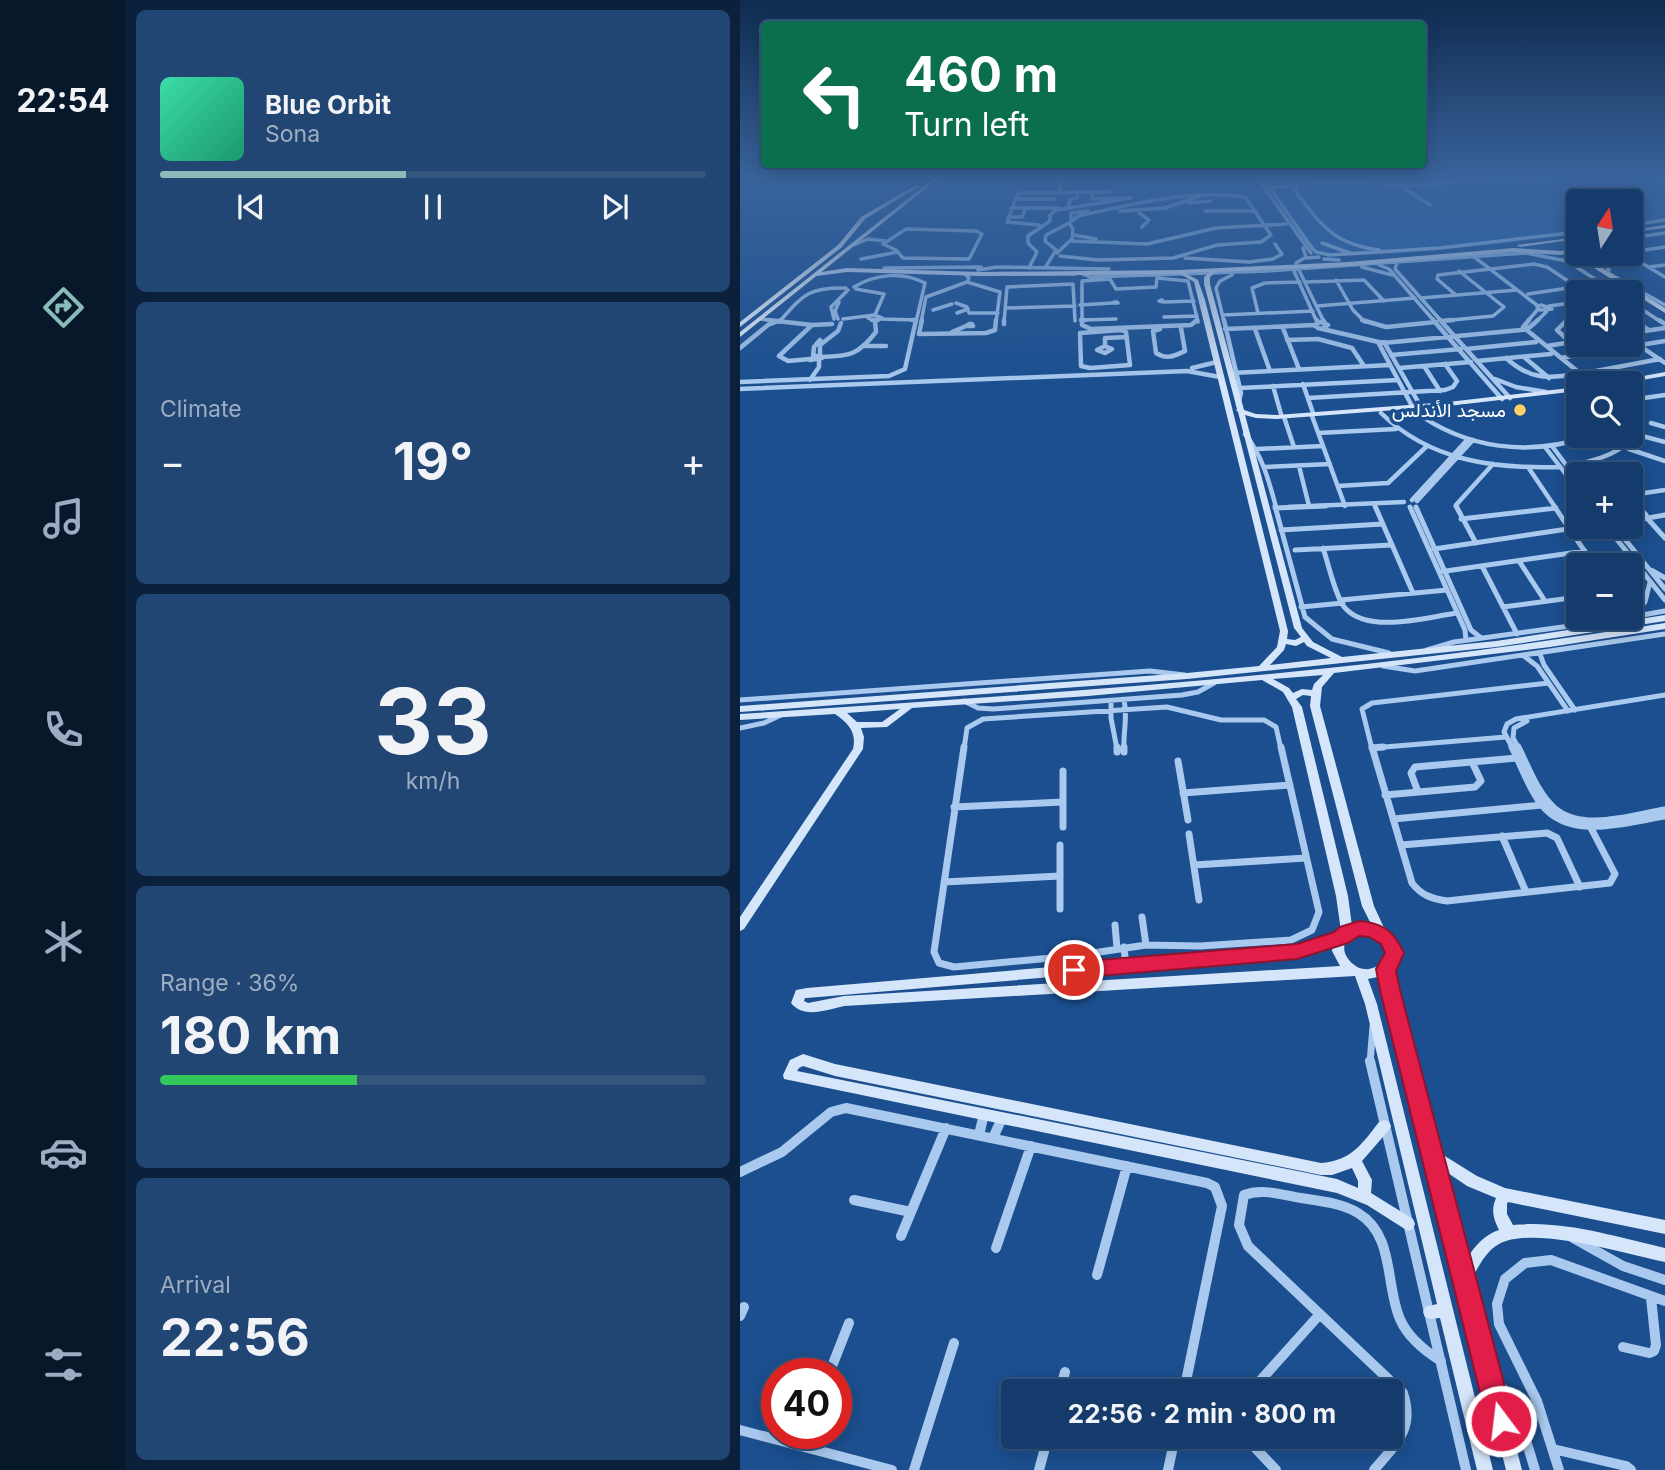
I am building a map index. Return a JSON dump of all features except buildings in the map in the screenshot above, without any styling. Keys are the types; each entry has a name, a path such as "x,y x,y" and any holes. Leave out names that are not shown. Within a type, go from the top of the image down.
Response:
{"main road":[{"path":"740,325 839,247"},
{"path":"740,335 852,247"}],"street":[{"path":"885,247 898,252 903,258 939,260 970,259 976,247"},
{"path":"1029,268 1037,252 1032,247"},
{"path":"1050,267 1056,250 1052,247"},
{"path":"1050,267 1066,247"},
{"path":"1059,254 1072,247"},
{"path":"1188,257 1212,247"},
{"path":"1059,254 1105,260 1188,257 1214,262 1278,257 1281,252 1277,247"},
{"path":"1302,247 1306,253 1305,258"},
{"path":"1306,247 1319,257"},
{"path":"1312,247 1321,254 1356,254 1440,247"},
{"path":"1333,247 1356,254"},
{"path":"1358,247 1384,252"},
{"path":"1083,274 1087,277 1182,273 1196,281 1209,277 1295,267 1520,247"},
{"path":"1529,247 1535,250"},
{"path":"1643,251 1665,247"},
{"path":"1123,271 1182,273 1209,277 1339,260 1515,248 1566,253"},
{"path":"1197,251 1200,258"},
{"path":"861,259 898,252"},
{"path":"1000,292 995,330 918,333 926,297 969,282 979,272 1396,265 1516,252 1546,255 1570,262 1597,280"},
{"path":"1556,253 1566,258"},
{"path":"1105,254 1105,260"},
{"path":"1475,256 1540,307 1566,305"},
{"path":"837,258 843,268"},
{"path":"1295,267 1305,258 1339,260"},
{"path":"935,266 939,260"},
{"path":"1033,261 1050,267"},
{"path":"1403,277 1405,268 1423,261"},
{"path":"1643,263 1665,277"},
{"path":"1374,264 1388,268 1439,321"},
{"path":"1388,268 1396,265"},
{"path":"1396,265 1452,337 1504,396"},
{"path":"1456,295 1436,276 1489,267 1538,265 1547,267 1566,280"},
{"path":"1649,267 1665,265"},
{"path":"817,274 843,268 935,266 1050,267 1109,271"},
{"path":"1350,266 1373,269 1395,277"},
{"path":"1580,266 1604,280"},
{"path":"1593,266 1665,311"},
{"path":"1596,266 1609,270 1651,299 1665,305"},
{"path":"1607,266 1609,270"},
{"path":"843,268 965,274 997,267"},
{"path":"1295,267 1325,326"},
{"path":"1489,267 1523,293"},
{"path":"884,268 1037,275 1109,271"},
{"path":"1336,280 1358,317 1373,324 1395,326 1496,315 1504,306 1459,271"},
{"path":"922,281 926,273"},
{"path":"1216,288 1222,280 1239,273"},
{"path":"965,274 969,282"},
{"path":"1035,285 1037,275"},
{"path":"808,380 816,359 816,343 833,331 837,322 832,307 851,289 878,277 922,281"},
{"path":"1209,277 1216,288 1223,314 1228,361 1240,387 1238,407"},
{"path":"1209,277 1234,372 1244,431 1292,608 1304,639 1338,659"},
{"path":"1075,321 1080,283 1088,279 1112,280 1115,289 1121,290 1153,289 1156,286 1156,278 1182,279 1189,282 1208,327 1284,631 1283,641 1263,673"},
{"path":"740,386 889,376 903,370 925,283 922,281"},
{"path":"1004,324 1007,287 1073,284 1084,327 1191,325 1198,322 1196,281"},
{"path":"1258,313 1252,288 1261,284 1366,281 1384,301"},
{"path":"969,282 1000,292"},
{"path":"1303,282 1316,325"},
{"path":"1421,298 1566,288"},
{"path":"782,320 784,313 812,290 851,289 884,294 875,318 876,332 865,346 853,355 786,360 779,356 812,325"},
{"path":"993,293 1000,292"},
{"path":"1651,299 1665,297"},
{"path":"1317,306 1414,298"},
{"path":"948,299 968,309 973,315 987,316 998,310"},
{"path":"1160,301 1197,301"},
{"path":"923,309 932,310 954,303"},
{"path":"1005,308 1112,303"},
{"path":"988,304 998,310"},
{"path":"1643,304 1665,319"},
{"path":"1522,329 1540,307"},
{"path":"1224,329 1316,325 1381,342 1522,329 1549,308"},
{"path":"957,313 968,309"},
{"path":"987,316 998,310"},
{"path":"1643,310 1665,326"},
{"path":"1223,314 1313,311"},
{"path":"1164,317 1197,316"},
{"path":"740,348 769,325 782,320 812,325 868,317 917,319"},
{"path":"763,318 816,323 837,322"},
{"path":"1081,320 1116,319"},
{"path":"1566,321 1557,330 1566,338"},
{"path":"958,332 967,324"},
{"path":"1224,329 1316,325"},
{"path":"1643,326 1649,330"},
{"path":"1643,331 1665,326"},
{"path":"1180,368 1173,360 1156,353 1153,331 1208,327"},
{"path":"1167,369 1173,360 1185,351 1181,328"},
{"path":"1283,328 1299,369"},
{"path":"1255,329 1270,371"},
{"path":"1522,329 1574,371"},
{"path":"1522,329 1547,346 1575,371"},
{"path":"1123,330 1126,332 1129,349 1130,365 1106,369 1081,366 1080,335 1084,332 1123,330"},
{"path":"1105,346 1105,338 1127,337"},
{"path":"1287,340 1318,339 1352,348 1364,366"},
{"path":"1381,342 1413,393 1417,409 1453,431 1488,440 1539,444 1566,439"},
{"path":"1381,342 1405,394 1417,409 1441,429 1470,440 1503,446 1545,447 1566,442"},
{"path":"1391,355 1536,342"},
{"path":"1547,346 1566,343"},
{"path":"1643,345 1665,343"},
{"path":"1643,348 1665,343"},
{"path":"865,346 886,346"},
{"path":"1081,351 1097,350 1105,346 1112,349 1129,349"},
{"path":"1643,348 1662,361"},
{"path":"1105,353 1112,349"},
{"path":"1097,350 1105,353"},
{"path":"1105,353 1106,369"},
{"path":"1399,368 1551,354"},
{"path":"1524,357 1549,378"},
{"path":"1563,359 1573,357"},
{"path":"1563,359 1578,357"},
{"path":"1506,358 1525,375 1549,378 1566,376"},
{"path":"808,380 1167,369 1228,361"},
{"path":"1474,361 1492,378 1504,396"},
{"path":"1597,371 1662,361"},
{"path":"1308,398 1440,391 1456,383 1445,364"},
{"path":"1234,372 1390,365"},
{"path":"1205,366 1209,369 1205,372"},
{"path":"1424,366 1440,391"},
{"path":"1311,369 1316,381"},
{"path":"740,386 1205,372 1220,377"},
{"path":"1643,381 1665,376"},
{"path":"1240,387 1397,378"},
{"path":"1240,387 1397,378"},
{"path":"1492,378 1516,387 1551,393"},
{"path":"1303,383 1345,506"},
{"path":"1273,386 1294,447"},
{"path":"1417,409 1504,396 1566,392"},
{"path":"1244,431 1248,423 1260,417 1417,409 1566,392"},
{"path":"1648,407 1644,398 1665,395"},
{"path":"1238,407 1260,417"},
{"path":"1386,411 1396,429"},
{"path":"1593,462 1629,449 1644,437 1651,423 1651,415"},
{"path":"1651,423 1665,427"},
{"path":"1318,433 1396,429 1427,446 1455,456 1493,464 1560,467"},
{"path":"1244,431 1252,439 1264,467 1302,607 1311,624 1331,638 1389,653"},
{"path":"1644,437 1665,443"},
{"path":"1276,509 1410,504 1470,440"},
{"path":"1257,449 1323,446"},
{"path":"1338,486 1389,483 1427,446"},
{"path":"1551,446 1566,465"},
{"path":"1545,447 1566,475"},
{"path":"1629,449 1665,461"},
{"path":"1264,467 1330,464"},
{"path":"1476,543 1456,509 1457,502 1493,464"},
{"path":"1299,466 1309,506"},
{"path":"1528,467 1566,523"},
{"path":"1643,494 1665,490"},
{"path":"1251,497 1262,497"},
{"path":"1276,509 1410,504"},
{"path":"1410,504 1434,548 1447,590 1466,633 1466,640"},
{"path":"1410,504 1471,630 1482,638"},
{"path":"1375,506 1413,593"},
{"path":"1462,519 1556,508"},
{"path":"1643,512 1665,537"},
{"path":"1643,518 1665,513"},
{"path":"1281,530 1383,524"},
{"path":"1434,548 1566,528"},
{"path":"1442,572 1585,551 1577,539"},
{"path":"1616,539 1665,600"},
{"path":"1624,539 1665,589"},
{"path":"1295,550 1392,544"},
{"path":"1323,548 1342,601 1351,614 1373,622 1457,612"},
{"path":"1519,561 1545,601"},
{"path":"1482,566 1517,634"},
{"path":"1646,567 1665,578"},
{"path":"1643,604 1650,582"},
{"path":"1292,608 1447,590"},
{"path":"1503,607 1566,598"},
{"path":"1643,615 1665,611"},
{"path":"740,717 1214,683 1263,673 1289,664 1524,640 1665,618"},
{"path":"1427,650 1466,640 1566,626"},
{"path":"740,709 1187,676 1310,674 1535,647 1665,626"},
{"path":"1383,666 1415,671 1665,634"},
{"path":"1283,641 1294,644 1304,639"},
{"path":"1539,664 1540,654"},
{"path":"1524,656 1539,664 1569,712"},
{"path":"1307,662 1306,669 1310,674"},
{"path":"1289,664 1294,670 1293,675"},
{"path":"740,700 1150,671 1187,676"},
{"path":"1330,672 1321,680 1315,693 1315,706 1366,899 1381,933 1391,942 1394,953 1393,960 1386,969 1374,974 1302,974 844,1001 807,1008 800,1006 797,1000 800,993 1297,951 1364,928 1381,933"},
{"path":"1263,673 1292,697 1297,707 1342,897 1344,935 1337,945 1339,957 1356,972 1375,1021 1438,1311 1441,1361 1466,1470"},
{"path":"1548,678 1368,704 1362,709 1362,715 1412,883 1428,898 1446,901 1605,884 1614,878 1591,828"},
{"path":"964,701 978,708 993,709 1111,701 1188,695 1214,683"},
{"path":"1292,697 1302,692 1315,693"},
{"path":"1665,697 1512,720 1505,729 1506,737 1542,805 1550,814 1566,823 1591,828 1665,810"},
{"path":"1111,701 1111,716 1120,752 1127,715 1124,700"},
{"path":"855,725 884,724 914,705"},
{"path":"1172,707 1221,720 1270,722 1277,729 1319,916 1315,927 1305,936 1291,940 1200,946 1142,945 1073,956 954,967 942,965 935,958 934,951 964,732 974,722 1019,716 1127,715 1172,707"},
{"path":"740,926 858,749 860,740 855,725 836,710"},
{"path":"1569,712 1521,722 1514,727 1513,738 1556,810 1580,820 1665,816"},
{"path":"740,727 764,723 783,714"},
{"path":"1372,748 1506,737"},
{"path":"1418,792 1411,773 1415,767 1517,758"},
{"path":"1178,761 1187,820"},
{"path":"1385,795 1477,786 1481,781 1472,762"},
{"path":"1063,771 1063,827"},
{"path":"1183,793 1290,785"},
{"path":"954,807 1063,802"},
{"path":"1393,819 1542,805"},
{"path":"1401,845 1545,832 1554,835 1580,887"},
{"path":"1189,834 1199,900"},
{"path":"1502,836 1526,892"},
{"path":"1060,845 1060,909"},
{"path":"1194,865 1306,858"},
{"path":"944,882 1060,876"},
{"path":"1142,917 1142,964"},
{"path":"1115,925 1126,966"},
{"path":"1297,951 1302,962 1302,974"},
{"path":"1386,969 1514,1470"},
{"path":"1375,1021 1370,1061 1408,1224 1438,1311 1485,1470"},
{"path":"1384,1126 1355,1161 1335,1169 1313,1168 849,1072 804,1060 794,1064 789,1072 789,1075 1325,1184 1364,1196 1408,1224"},
{"path":"740,1172 782,1152 831,1112 840,1108 1207,1182 1215,1187 1221,1198 1186,1379"},
{"path":"979,1135 984,1114"},
{"path":"993,1138 1002,1117"},
{"path":"901,1236 946,1128"},
{"path":"996,1248 1031,1146"},
{"path":"1432,1156 1472,1181 1505,1195 1665,1227"},
{"path":"1355,1161 1364,1175 1364,1196"},
{"path":"1097,1275 1127,1166"},
{"path":"1374,1470 1408,1426 1408,1404 1396,1385 1245,1241 1239,1225 1242,1198 1247,1192 1256,1190 1343,1207 1366,1217 1380,1238 1399,1317 1417,1342 1441,1361"},
{"path":"1505,1195 1500,1202 1499,1215 1510,1232"},
{"path":"854,1200 911,1212"},
{"path":"1464,1278 1482,1249 1495,1238 1510,1232 1536,1229 1665,1255"},
{"path":"1569,1235 1623,1266 1665,1280"},
{"path":"1559,1470 1533,1394 1500,1324 1497,1304 1505,1279 1525,1263 1551,1260 1665,1301"},
{"path":"1623,1348 1649,1353 1654,1351 1656,1345 1651,1298"},
{"path":"1262,1379 1320,1314"},
{"path":"835,1358 849,1323"},
{"path":"914,1470 954,1343"},
{"path":"1063,1379 1065,1372"},
{"path":"1487,1372 1501,1384 1516,1407 1535,1470"},
{"path":"740,1430 761,1435"},
{"path":"1553,1448 1626,1466 1631,1470"},
{"path":"813,1449 892,1470"},
{"path":"1039,1470 1045,1449"},
{"path":"1168,1470 1172,1449"},
{"path":"1256,1449 1276,1470"}],"shaded area":[{"path":"1308,247 1477,247 1398,254 1331,255 1313,251"}],"place":[{"name":"مسجد الأندلس","path":"1520,410"}],"route":[{"path":"1074,970 1297,951 1341,938 1350,930 1359,928 1381,933 1388,939 1394,953 1393,960 1386,969 1390,990 1501,1421"}]}
